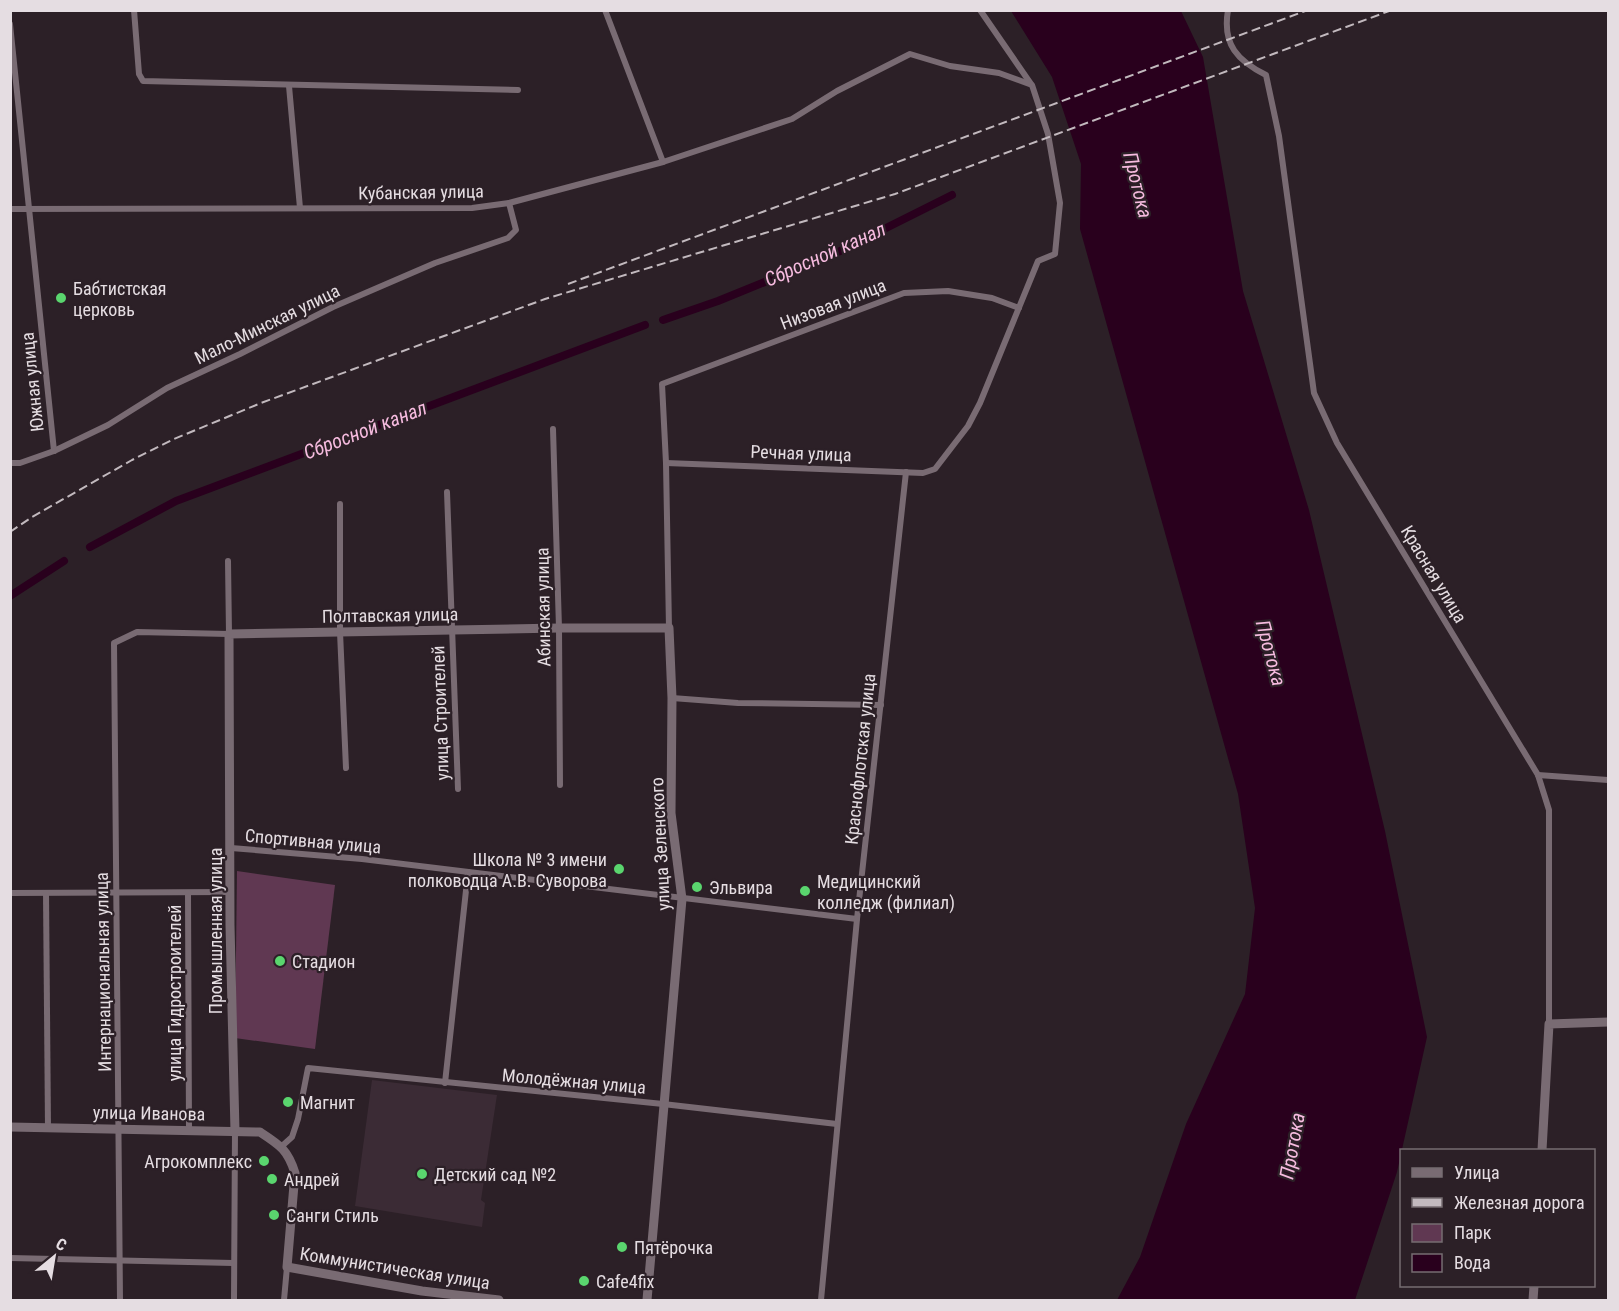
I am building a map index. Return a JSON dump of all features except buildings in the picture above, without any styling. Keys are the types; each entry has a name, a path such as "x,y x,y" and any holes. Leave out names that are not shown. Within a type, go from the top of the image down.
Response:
{"street":[{"path":"134,10 139,74 143,81 518,90"},
{"path":"605,10 663,162"},
{"path":"980,10 1032,85 1048,134 1060,202 1055,254 1038,261 1019,308"},
{"name":"Красная улица","path":"1228,10 1226,30 1238,58 1266,75 1279,136 1314,393 1337,443 1538,775 1549,810 1549,1024"},
{"name":"Южная улица","path":"10,24 54,451"},
{"name":"Кубанская улица","path":"10,209 472,208 509,203 663,162 792,119 837,91 910,54 950,66 999,73 1032,85"},
{"path":"290,86 300,208"},
{"name":"Мало-Минская улица","path":"10,463 20,463 54,451 108,425 166,388 333,307 435,263 508,238 516,230 509,203"},
{"name":"Низовая улица","path":"662,384 904,293 948,291 992,298 1019,308"},
{"name":"Речная улица","path":"666,463 924,473 935,469 968,426 980,403 1019,308"},
{"name":"улица Зеленского","path":"647,1300 682,899 671,813 672,698 662,384"},
{"name":"Абинская улица","path":"553,429 559,628 560,785"},
{"name":"Краснофлотская улица","path":"821,1300 857,919 906,472"},
{"name":"улица Строителей","path":"447,492 458,789"},
{"path":"340,504 340,632 346,768"},
{"name":"Промышленная улица","path":"228,561 234,1300"},
{"name":"Полтавская улица","path":"114,643 137,632 229,634 669,628"},
{"name":"Интернациональная улица","path":"114,643 120,1300"},
{"path":"672,698 738,703 881,705"},
{"path":"1538,775 1608,780"},
{"name":"Спортивная улица","path":"231,848 362,859 857,919"},
{"path":"445,1083 468,872"},
{"path":"10,893 230,892"},
{"path":"46,893 48,1128"},
{"name":"улица Гидростроителей","path":"189,893 189,1130"},
{"path":"1542,1149 1549,1024 1608,1022"},
{"name":"Молодёжная улица","path":"282,1146 292,1137 308,1068 837,1124"},
{"name":"улица Иванова","path":"10,1127 260,1132 282,1146"},
{"path":"282,1146 292,1162 295,1173 284,1300"},
{"path":"10,1257 233,1263"},
{"name":"Коммунистическая улица","path":"287,1267 422,1291 499,1300"}],"shaded area":[{"name":"Детский сад №2","path":"372,1080 497,1095 481,1200 485,1203 482,1227 355,1206"}],"green space":[{"name":"Стадион","path":"237,871 335,885 315,1049 235,1038"}],"water":[{"name":"Протока","path":"1011,11 1181,11 1203,57 1243,291 1309,510 1385,831 1427,1037 1402,1149 1400,1149 1397,1172 1355,1300 1117,1300 1140,1257 1186,1124 1245,994 1255,908 1238,794 1080,229 1081,164 1052,77"}],"waterway":[{"name":"Сбросной канал","path":"663,320 718,301 836,253 952,195"},
{"name":"Сбросной канал","path":"90,547 176,501 645,325"},
{"name":"Сбросной канал","path":"10,596 64,561"}],"railway":[{"path":"568,284 1308,10"},
{"path":"10,532 132,460 174,439 261,403 545,299 895,194 1392,10"}],"place":[{"name":"Бабтистская церковь","path":"61,298"},
{"name":"Школа № 3 имени полководца А.В. Суворова","path":"619,869"},
{"name":"Эльвира","path":"697,887"},
{"name":"Медицинский колледж (филиал)","path":"805,891"},
{"name":"Стадион","path":"280,961"},
{"name":"Магнит","path":"288,1102"},
{"name":"Агрокомплекс","path":"264,1161"},
{"name":"Детский сад №2","path":"422,1174"},
{"name":"Андрей","path":"272,1179"},
{"name":"Санги Стиль","path":"274,1215"},
{"name":"Пятёрочка","path":"622,1247"},
{"name":"Cafe4fix","path":"584,1281"}]}
